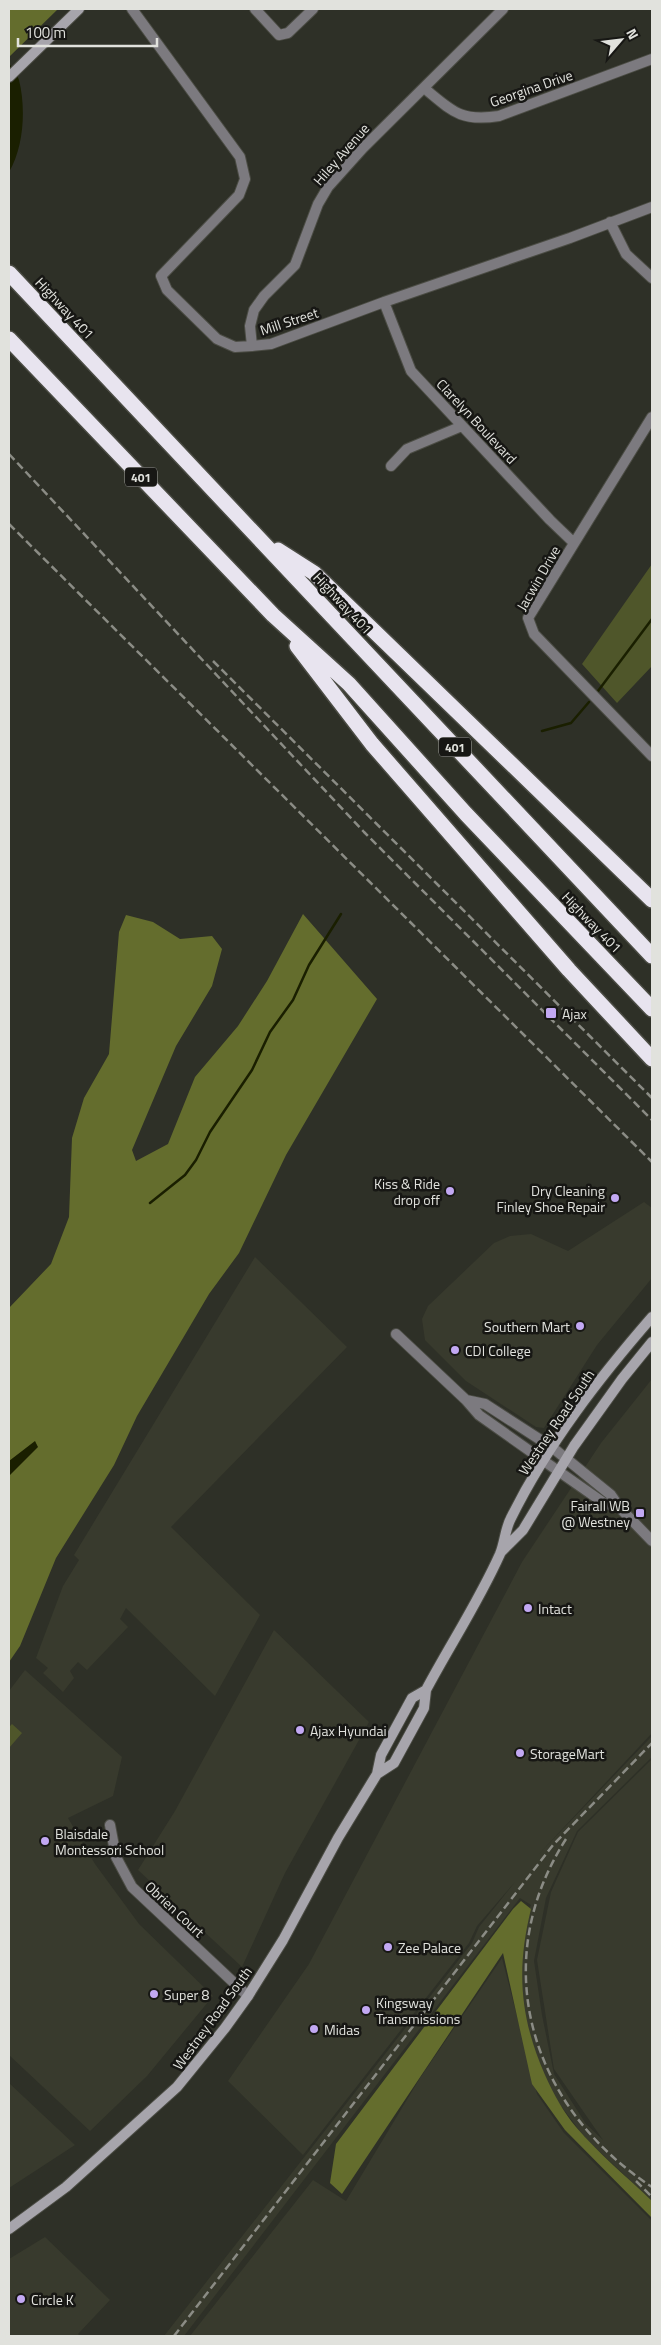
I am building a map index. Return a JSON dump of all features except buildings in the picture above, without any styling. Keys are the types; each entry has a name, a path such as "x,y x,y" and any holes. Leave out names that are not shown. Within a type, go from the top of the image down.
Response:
{"highway":[{"name":"Highway 401","path":"12,277 652,956"},
{"name":"Highway 401","path":"9,339 273,615 348,684 466,814 652,1009"},
{"path":"259,538 314,573 652,900"},
{"path":"273,615 372,744 569,970 652,1059"}],"main road":[{"path":"9,77 79,9"},
{"name":"Westney Road South","path":"377,1774 394,1763 424,1708 426,1690 501,1552 510,1520 544,1461 590,1394 652,1317"},
{"name":"Westney Road South","path":"501,1552 524,1530 566,1459 622,1379 652,1342"},
{"name":"Westney Road South","path":"9,2229 88,2169 178,2087 248,1996 283,1940 338,1838 377,1774 381,1755 412,1698 426,1690"}],"street":[{"name":"Mill Street","path":"132,9 240,157 245,179 239,195 161,276 167,290 217,339 235,347 270,344 652,206"},
{"path":"255,9 279,35 288,33 313,9"},
{"name":"Hiley Avenue","path":"252,346 250,326 254,310 264,296 295,265 318,204 328,187 362,148 503,9"},
{"name":"Georgina Drive","path":"424,88 451,111 478,119 498,116 652,59"},
{"path":"610,222 626,254 652,278"},
{"name":"Clarelyn Boulevard","path":"384,302 412,371 574,543"},
{"name":"Jacwin Drive","path":"652,417 528,618 534,634 652,756"},
{"path":"391,466 407,449 462,426"},
{"path":"396,1334 466,1400 479,1415 604,1503 620,1508"},
{"path":"466,1400 485,1404 553,1448 611,1496 652,1541"},
{"name":"Obrien Court","path":"110,1825 116,1857 132,1887 248,1996"}],"shaded area":[{"path":"9,63 19,80 23,115 21,139 9,172"},
{"path":"652,564 652,666 617,703 582,664"},
{"path":"644,1202 652,1208 652,1278 597,1345 544,1428 536,1427 466,1381 425,1340 422,1319 428,1306 494,1243 510,1236 531,1234 568,1251"},
{"path":"255,1257 347,1347 171,1527 260,1615 215,1696 126,1608 120,1619 128,1627 87,1670 78,1662 70,1671 74,1678 63,1692 43,1673 48,1668 36,1658 63,1586 79,1560 74,1555"},
{"path":"652,1379 652,1733 538,1855 652,1736 652,1757 577,1831 546,1898 534,1961 542,2015 554,2074 586,2124 603,2140 554,2069 537,1960 551,1892 578,1832 652,1759 652,2201 585,2138 555,2098 533,2052 522,2017 519,1979 526,1915 531,1905 520,1898 184,2336 164,2336 472,1943 479,1927 515,1882 477,1926 469,1943 303,2155 228,2081 309,1964 522,1562 601,1443"},
{"path":"35,1441 38,1447 9,1476 9,1461"},
{"path":"274,1630 369,1722 285,1873 242,1967 138,1870 175,1811"},
{"path":"25,1670 122,1757 113,1796 68,1818 95,1864 139,1924 213,1996 147,2076 90,2131 9,2055 9,1691"},
{"path":"12,1724 22,1733 9,1748 9,1727"},
{"path":"502,1958 537,2094 564,2133 652,2221 652,2336 190,2336 313,2180 346,2201 420,2078"},
{"path":"9,2083 75,2145 9,2188"},
{"path":"45,2237 110,2300 78,2334 80,2336 9,2336 9,2259"}],"green space":[{"path":"9,9 58,9 9,57"},
{"path":"303,914 377,999 286,1155 239,1253 209,1294 137,1416 114,1465 56,1558 20,1646 9,1662 9,1308 51,1264 69,1217 72,1138 84,1098 109,1054 119,932 126,915 153,922 180,939 212,936 222,949 212,986 176,1046 132,1150 136,1161 168,1144 195,1077 238,1026 267,981"},
{"path":"521,1901 531,1909 523,1953 523,1994 530,2034 545,2075 559,2103 576,2127 652,2201 652,2218 565,2130 532,2084 503,1953 342,2194 330,2183 336,2144 513,1909"}],"waterway":[{"path":"598,691 652,619"},
{"path":"542,731 571,723 589,702"},
{"path":"150,1203 185,1175 196,1160 210,1132 252,1070 270,1032 293,1000 309,965 341,914"}],"railway":[{"path":"9,454 364,832 652,1120"},
{"path":"9,524 652,1162"},
{"path":"213,661 652,1098"},
{"path":"174,2336 553,1845 652,1743"},
{"path":"566,1839 542,1887 529,1935 526,1983 534,2030 551,2075 576,2117 610,2154 652,2187"},
{"path":"636,2181 652,2197"}],"place":[{"name":"Ajax","path":"551,1013"},
{"name":"Kiss & Ride drop off","path":"450,1191"},
{"name":"Dry Cleaning Finley Shoe Repair","path":"615,1198"},
{"name":"Southern Mart","path":"580,1326"},
{"name":"CDI College","path":"455,1350"},
{"name":"Fairall WB @ Westney","path":"640,1513"},
{"name":"Intact","path":"528,1608"},
{"name":"Ajax Hyundai","path":"300,1730"},
{"name":"StorageMart","path":"520,1753"},
{"name":"Blaisdale Montessori School","path":"45,1841"},
{"name":"Zee Palace","path":"388,1947"},
{"name":"Super 8","path":"154,1994"},
{"name":"Kingsway Transmissions","path":"366,2010"},
{"name":"Midas","path":"314,2029"},
{"name":"Circle K","path":"21,2299"}]}
